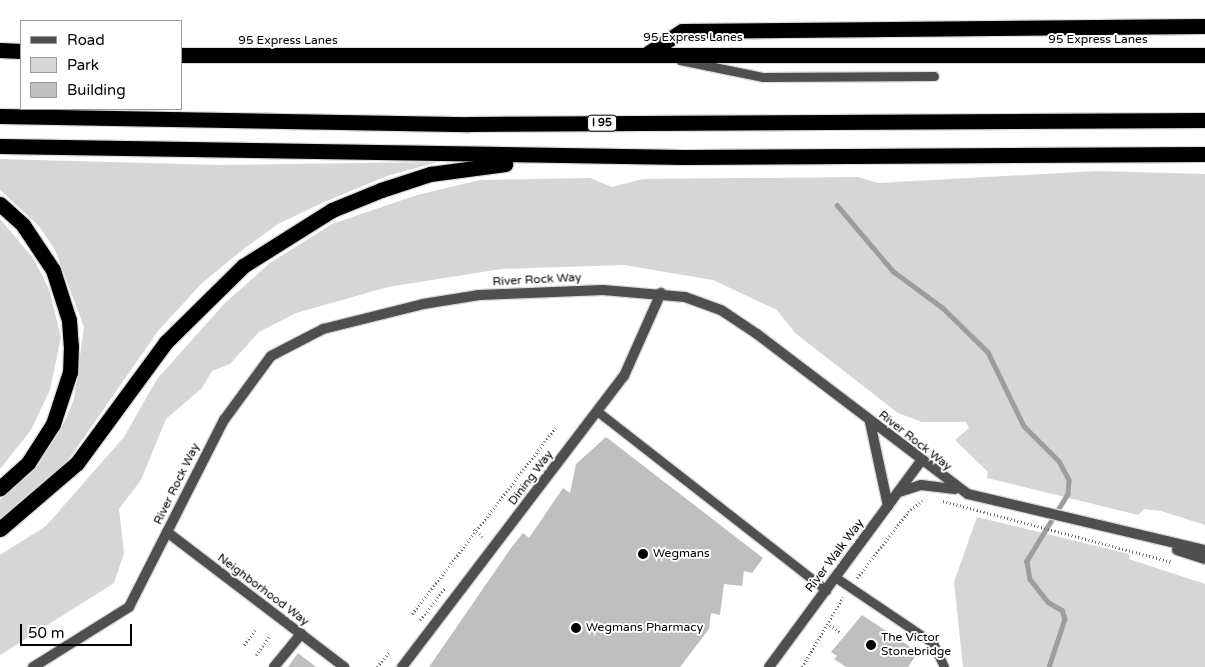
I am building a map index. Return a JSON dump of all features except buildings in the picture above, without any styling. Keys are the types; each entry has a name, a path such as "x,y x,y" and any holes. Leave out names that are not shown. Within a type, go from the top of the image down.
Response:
{"highway":[{"path":"648,53 682,31 1205,26"},
{"path":"0,50 20,51"},
{"name":"95 Express Lanes","path":"182,55 648,53 1205,55"},
{"name":"I 95","path":"0,116 469,124 1205,120"},
{"path":"0,146 616,156 1205,154"},
{"path":"0,529 77,464 191,313 243,266 284,238 332,210 430,174 616,156"},
{"path":"0,204 23,225 53,270 69,320 71,346 70,372 53,424 28,463 0,488"}],"street":[{"name":"River Rock Way","path":"33,667 129,607 214,437 248,385 271,356 302,338 372,315 479,295 603,290 661,293 721,310 964,492 1147,539 1205,550"},
{"name":"Dining Way","path":"402,667 633,362 661,293"},
{"path":"870,422 888,506"},
{"name":"River Walk Way","path":"769,667 921,461"},
{"path":"898,492 920,485 964,492"},
{"name":"Neighborhood Way","path":"167,532 344,667"},
{"name":"River Rock Way","path":"1147,539 1205,560"},
{"path":"274,667 301,634"}],"lane":[{"path":"648,53 763,77 934,76"},
{"path":"597,411 826,590"},
{"path":"835,578 933,643 944,667"}],"path":[{"path":"412,614 555,428"},
{"path":"858,576 908,512 931,497"},
{"path":"936,498 978,514 1182,565"},
{"path":"475,530 484,538"},
{"path":"420,620 445,588"},
{"path":"802,667 830,625 840,601"},
{"path":"830,625 841,633"},
{"path":"244,645 257,628"},
{"path":"256,655 270,636"},
{"path":"377,667 390,651"}],"green space":[{"path":"0,159 219,165 438,162 387,176 322,203 278,224 241,251 201,284 158,331 64,466 0,518 0,500 39,464 64,423 74,399 84,327 55,250 39,226 0,190"},
{"path":"1097,171 1205,174 1205,525 1161,511 1144,509 1138,515 987,478 988,472 955,440 969,428 966,422 922,422 898,413 795,333 777,310 713,280 624,265 501,269 388,287 296,313 259,332 230,364 212,371 202,388 166,419 141,480 119,509 124,553 114,583 0,655 0,555 46,526 124,437 157,379 224,304 270,263 332,224 417,195 480,180 590,178 612,187 643,179 858,177 878,183"},
{"path":"0,219 33,258 49,289 61,337 50,390 31,430 0,469"},
{"path":"977,517 1129,554 1129,559 1205,584 1205,667 963,667 954,582"}],"waterway":[{"path":"837,205 893,271 943,308 988,352 1024,426 1059,461 1069,480 1068,494 1027,561 1030,579 1048,602 1062,610 1065,619 1049,667"}],"place":[{"name":"Wegmans","path":"643,554"},
{"name":"Wegmans Pharmacy","path":"576,628"},
{"name":"The Victor Stonebridge","path":"871,645"}]}
